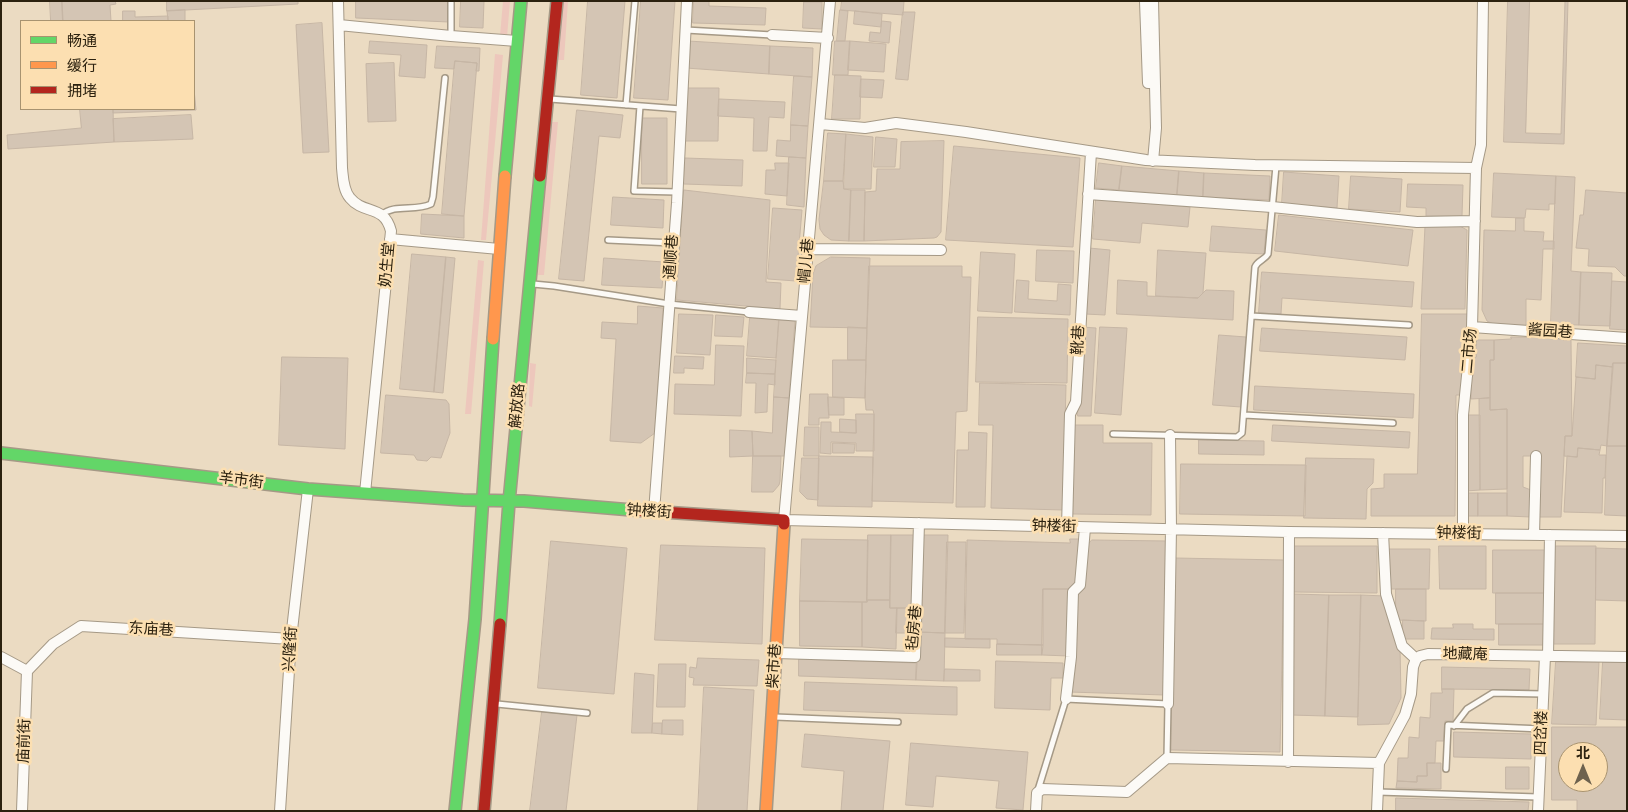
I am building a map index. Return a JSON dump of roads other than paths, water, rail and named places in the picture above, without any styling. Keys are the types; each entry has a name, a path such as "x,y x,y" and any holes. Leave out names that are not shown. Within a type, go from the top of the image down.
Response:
{"main road":[{"name":"解放路","path":"455,811 475,619 499,249 521,1"},
{"name":"解放路","path":"484,811 509,502 557,1"},
{"name":"羊市街","path":"1,453 308,489 482,500"},
{"name":"钟楼街","path":"482,500 784,520"},
{"name":"柴市巷","path":"766,811 784,520"}],"street":[{"path":"338,1 342,168 345,190 350,199 381,215"},
{"name":"通顺巷","path":"654,512 677,192 687,1"},
{"name":"帽儿巷","path":"784,520 830,1"},
{"path":"1146,1 1150,160"},
{"path":"1150,160 1156,128 1153,1"},
{"name":"二市场","path":"1463,534 1463,415 1472,327 1476,168 1481,145 1483,1"},
{"path":"339,25 517,41"},
{"path":"772,35 828,38"},
{"path":"820,124 866,128 896,123 1150,160 1276,165 1476,168"},
{"name":"靴巷","path":"1067,527 1070,414 1076,402 1091,152"},
{"path":"1088,194 1272,207 1417,222 1475,221"},
{"name":"奶生堂","path":"365,493 391,232 389,223 381,215"},
{"path":"390,239 499,249"},
{"path":"808,249 941,250"},
{"path":"748,312 802,316"},
{"name":"酱园巷","path":"1472,327 1627,338"},
{"path":"1168,704 1171,529 1170,435"},
{"path":"1534,535 1536,456"},
{"name":"兴隆街","path":"280,811 291,639 308,489"},
{"name":"钟楼街","path":"784,520 1290,532 1627,536"},
{"name":"毡房巷","path":"776,653 915,657 919,523"},
{"path":"1066,699 1072,657 1072,592 1080,585 1085,528"},
{"path":"1288,762 1290,532"},
{"path":"1377,811 1379,763 1405,715 1411,694 1413,667 1416,659 1402,646 1386,594 1382,533"},
{"name":"四岔楼","path":"1538,811 1550,535"},
{"name":"东庙巷","path":"27,671 52,644 81,626 291,639"},
{"name":"地藏庵","path":"1416,659 1428,654 1627,658"},
{"path":"1,657 27,671"},
{"name":"庙前街","path":"22,811 27,671"},
{"path":"1036,811 1038,793 1047,788 1127,792 1167,758 1379,763"}],"lane":[{"path":"450,36 451,1"},
{"path":"626,105 635,1"},
{"path":"686,30 772,35"},
{"path":"381,215 393,208 421,208 431,204 445,78"},
{"path":"547,99 682,109"},
{"path":"640,106 634,191 677,192"},
{"path":"1113,434 1237,437 1242,434 1255,267 1268,254 1276,165"},
{"path":"608,240 673,244"},
{"path":"530,284 669,304 748,312"},
{"path":"1251,316 1409,325"},
{"path":"1244,415 1393,423"},
{"path":"1454,726 1467,709 1493,693 1543,694"},
{"path":"1038,793 1066,699 1168,704 1167,758"},
{"path":"494,704 587,713"},
{"path":"772,717 898,722"},
{"path":"1446,768 1448,725 1542,729"},
{"path":"1378,792 1539,797"}]}
